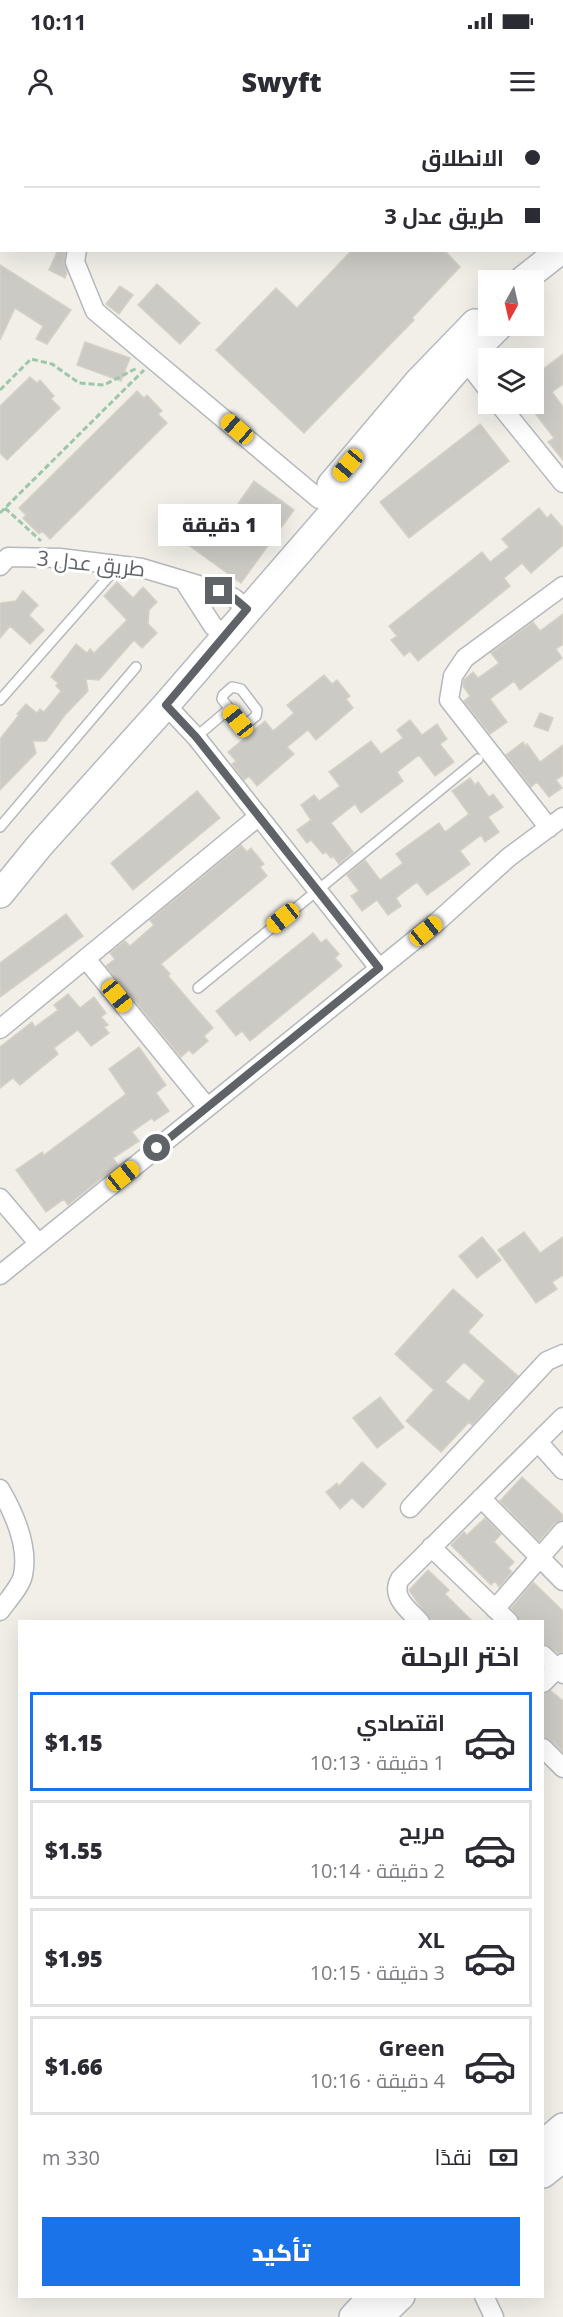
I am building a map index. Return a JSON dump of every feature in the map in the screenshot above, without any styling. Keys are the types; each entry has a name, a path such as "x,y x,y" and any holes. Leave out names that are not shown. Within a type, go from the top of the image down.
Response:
{"main road":[{"path":"536,270 558,252"},
{"path":"544,286 563,270"},
{"path":"0,894 99,778 166,705 219,631 320,499 418,382 478,321"},
{"path":"241,603 489,336"},
{"path":"0,866 219,631"},
{"path":"544,2143 563,2127"},
{"path":"544,2173 563,2158"},
{"path":"353,2317 371,2298"},
{"path":"379,2317 398,2298"}],"street":[{"path":"77,252 75,262 95,311 320,499"},
{"path":"465,360 478,376"},
{"path":"508,414 563,483"},
{"name":"طريق عدل 3","path":"3,560 60,558 120,564 163,573 241,603"},
{"path":"184,581 219,631"},
{"path":"0,1275 437,922 509,857 556,822 449,700 453,676 465,658 563,586"},
{"path":"166,705 196,737 379,968"},
{"path":"0,1029 259,816"},
{"path":"86,959 207,1107"},
{"path":"0,1198 39,1244"},
{"path":"410,1508 547,1361 563,1354"},
{"path":"418,1620 400,1601 396,1588 400,1579 563,1417"},
{"path":"538,1442 563,1470"},
{"path":"0,1489 14,1513 20,1536 23,1576 0,1611"},
{"path":"482,1498 563,1581"},
{"path":"495,1609 563,1531"},
{"path":"432,1547 507,1620"},
{"path":"544,1655 561,1668 544,1682"},
{"path":"544,1749 563,1768"},
{"path":"485,2298 494,2317"}],"lane":[{"path":"0,700 120,564"},
{"path":"0,826 136,667"},
{"path":"196,737 229,710"},
{"path":"198,988 478,759"}],"path":[{"path":"0,390 31,359 52,364 79,383 104,385 155,359"},
{"path":"0,513 155,359"},
{"path":"5,508 60,558"}],"building":[{"path":"57,252 66,252 64,261 67,272 65,278 49,270"},
{"path":"350,252 446,252 460,267 412,318 414,320 304,433 216,350 276,288 297,308"},
{"path":"0,265 71,310 47,344 36,339 43,326 15,308 0,340"},
{"path":"157,284 200,323 180,344 138,305"},
{"path":"120,286 133,295 119,314 106,304"},
{"path":"85,342 130,358 121,381 77,365"},
{"path":"563,354 563,384 552,392 563,407 563,460 548,442 554,438 536,414 544,414 544,368"},
{"path":"30,377 37,383 40,380 54,396 51,399 60,408 7,460 0,453 0,406"},
{"path":"137,391 144,398 147,395 162,411 158,414 167,423 50,539 42,531 39,534 23,518 26,515 19,508"},
{"path":"480,424 509,461 409,538 380,502"},
{"path":"254,481 294,510 241,583 169,531 183,511 216,535"},
{"path":"539,508 547,518 551,514 563,528 563,545 531,573 522,563 504,578 510,586 418,661 410,651 404,656 391,640 397,636 389,626 482,552 490,562 509,547 502,539"},
{"path":"117,582 133,598 143,587 157,602 149,610 148,624 157,633 142,648 134,640 99,680 86,679 88,691 65,715 46,741 33,741 36,753 0,790 0,739 19,715 17,714 26,704 37,713 40,709 44,712 61,691 56,686 58,683 51,677 76,644 87,653 90,649 94,653 127,620 104,596"},
{"path":"23,591 38,605 29,615 44,630 30,644 10,626 0,638 0,603 16,601"},
{"path":"563,614 563,644 556,649 562,658 520,690 514,681 490,699 507,722 490,734 464,701 470,696 463,686 464,680 473,672 478,678 499,663 491,653 533,622 540,631"},
{"path":"324,675 332,684 337,680 350,696 346,699 353,708 316,740 308,730 287,747 294,754 257,786 249,776 244,780 232,764 236,761 228,752 265,721 273,731 294,713 287,705"},
{"path":"540,713 553,718 548,731 534,726"},
{"path":"410,720 422,735 437,724 447,739 440,744 454,762 435,776 419,755 397,772 403,781 361,813 355,804 331,823 353,852 339,864 333,856 331,858 326,852 323,854 311,840 307,843 297,830 311,820 301,805 314,795 319,801 340,786 329,772 371,741 381,754 403,738 397,730"},
{"path":"523,742 540,762 563,745 563,775 556,780 562,788 549,797 537,782 531,787 506,755"},
{"path":"470,778 475,785 478,782 489,797 493,794 503,807 488,817 499,832 485,842 481,835 460,851 470,864 427,895 417,882 396,898 401,906 388,915 377,900 362,911 351,896 359,891 347,875 365,860 380,880 403,863 396,854 439,823 445,832 469,814 452,791"},
{"path":"197,791 220,818 133,890 111,863"},
{"path":"241,845 247,852 251,848 264,864 260,867 267,876 161,964 170,974 168,976 213,1028 204,1036 208,1041 193,1054 189,1050 181,1057 106,966 115,959 110,953 125,941 130,946 154,925 150,920"},
{"path":"66,914 83,936 0,997 0,963"},
{"path":"313,933 321,943 326,939 339,954 335,958 342,966 250,1041 242,1031 236,1036 216,1011"},
{"path":"68,994 80,1008 94,997 106,1013 101,1017 108,1025 104,1027 109,1033 91,1046 78,1030 54,1048 58,1054 20,1085 13,1078 0,1088 0,1047 32,1022 35,1027 58,1010 54,1005"},
{"path":"139,1047 166,1085 156,1093 169,1111 154,1121 152,1118 132,1132 139,1141 113,1158 118,1165 68,1205 64,1199 46,1212 16,1170 42,1152 44,1155 126,1094 109,1069"},
{"path":"524,1232 540,1253 563,1237 563,1275 552,1282 557,1289 536,1303 498,1250"},
{"path":"482,1237 501,1260 477,1278 459,1256"},
{"path":"453,1289 483,1315 468,1332 518,1376 472,1425 469,1422 441,1452 406,1421 434,1390 395,1354","holes":["464,1362 485,1381 469,1401 445,1382"]},
{"path":"380,1397 404,1427 377,1448 353,1418"},
{"path":"362,1462 386,1484 363,1508 352,1498 340,1509 326,1492 337,1483 339,1486"},
{"path":"522,1477 563,1515 563,1520 555,1523 539,1541 500,1501"},
{"path":"485,1518 501,1534 494,1542 514,1562 508,1568 512,1572 499,1587 495,1581 491,1585 451,1545 464,1532 467,1535"},
{"path":"428,1570 449,1590 445,1594 471,1620 430,1620 409,1590"},
{"path":"533,1582 563,1611 563,1652 558,1653 544,1645 544,1620 519,1620 511,1608"},
{"path":"551,1691 563,1701 563,1752 544,1737 544,1694"}],"route":[{"path":"157,1148 379,968 196,737 166,705 247,609 234,598 219,591"}]}
